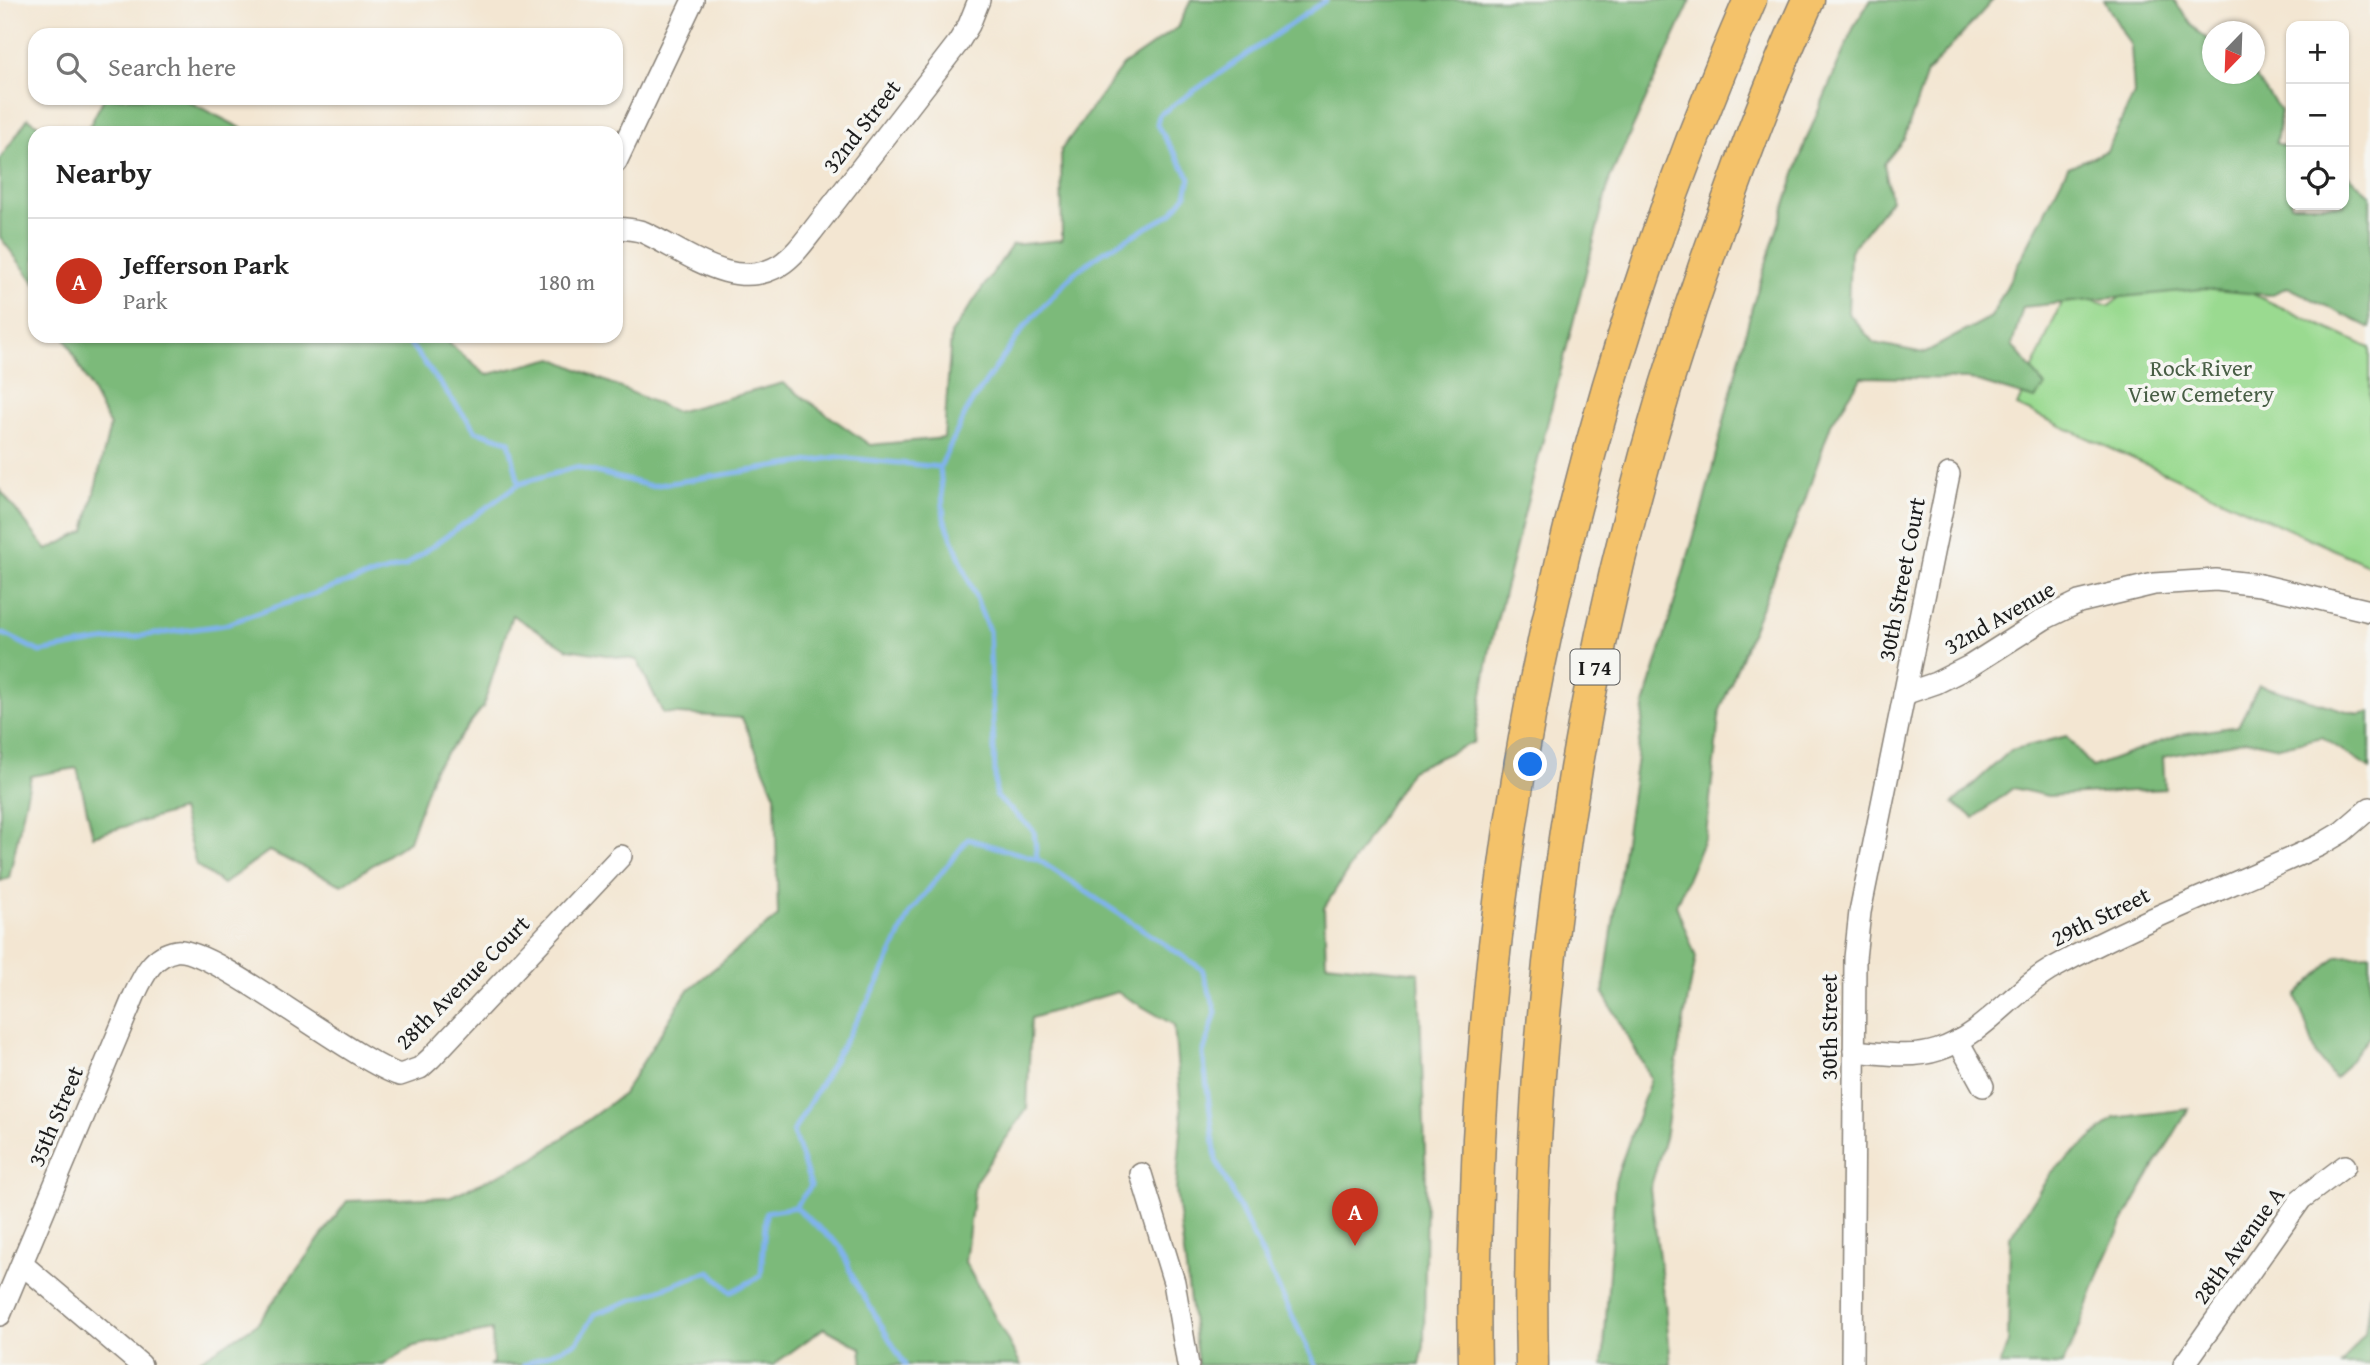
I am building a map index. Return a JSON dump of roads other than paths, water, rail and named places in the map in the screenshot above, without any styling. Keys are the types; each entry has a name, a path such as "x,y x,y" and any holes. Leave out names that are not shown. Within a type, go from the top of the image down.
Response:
{"highway":[{"name":"I 74","path":"1475,1365 1475,1227 1490,991 1510,828 1541,654 1587,454 1637,292 1695,133 1750,0"},
{"name":"I 74","path":"1532,1365 1533,1201 1542,1027 1566,827 1590,692 1622,543 1683,327 1752,135 1808,0"}],"street":[{"path":"623,147 693,0"},
{"name":"32nd Street","path":"623,230 640,231 717,269 736,274 755,275 781,264 794,254 958,43 970,25 979,0"},
{"name":"30th Street Court","path":"1904,694 1949,474"},
{"name":"32nd Avenue","path":"1904,694 1936,683 1970,666 2044,619 2079,602 2154,584 2216,580 2249,584 2370,611"},
{"name":"30th Street","path":"1852,1365 1854,958 1860,912 1904,694"},
{"name":"29th Street","path":"1854,1051 1917,1054 1935,1052 1958,1041 2036,978 2154,918 2320,845 2342,832 2370,808"},
{"name":"28th Avenue Court","path":"176,951 197,954 209,960 369,1061 400,1075 420,1068 431,1058 621,856"},
{"name":"35th Street","path":"0,1315 144,973 162,957 176,951"},
{"path":"1958,1041 1983,1086"},
{"name":"28th Avenue A","path":"2184,1365 2301,1199 2345,1166"},
{"path":"1141,1174 1174,1282 1188,1365"},
{"path":"22,1264 141,1365"}],"waterway":[{"path":"524,1365 577,1342 595,1314 710,1271 731,1292 761,1276 766,1212 795,1207 811,1186 793,1132 878,983 910,913 968,839 1037,859 1034,831 996,796 989,631 944,518 940,467 969,406 1025,326 1074,273 1103,252 1171,214 1186,195 1190,178 1157,125 1159,115 1326,0"},
{"path":"409,343 476,431 509,441 519,484"},
{"path":"0,635 2,633 40,652 224,625 342,584 405,566 519,484 576,467 651,486 837,457 940,467"},
{"path":"1037,859 1202,969 1216,1012 1203,1054 1216,1160 1316,1365"},
{"path":"795,1207 841,1247 854,1280 905,1365"}],"place":[{"name":"Jefferson Park","path":"1355,1246"}],"park label":[{"name":"Rock River View Cemetery","path":"2201,380"}]}
